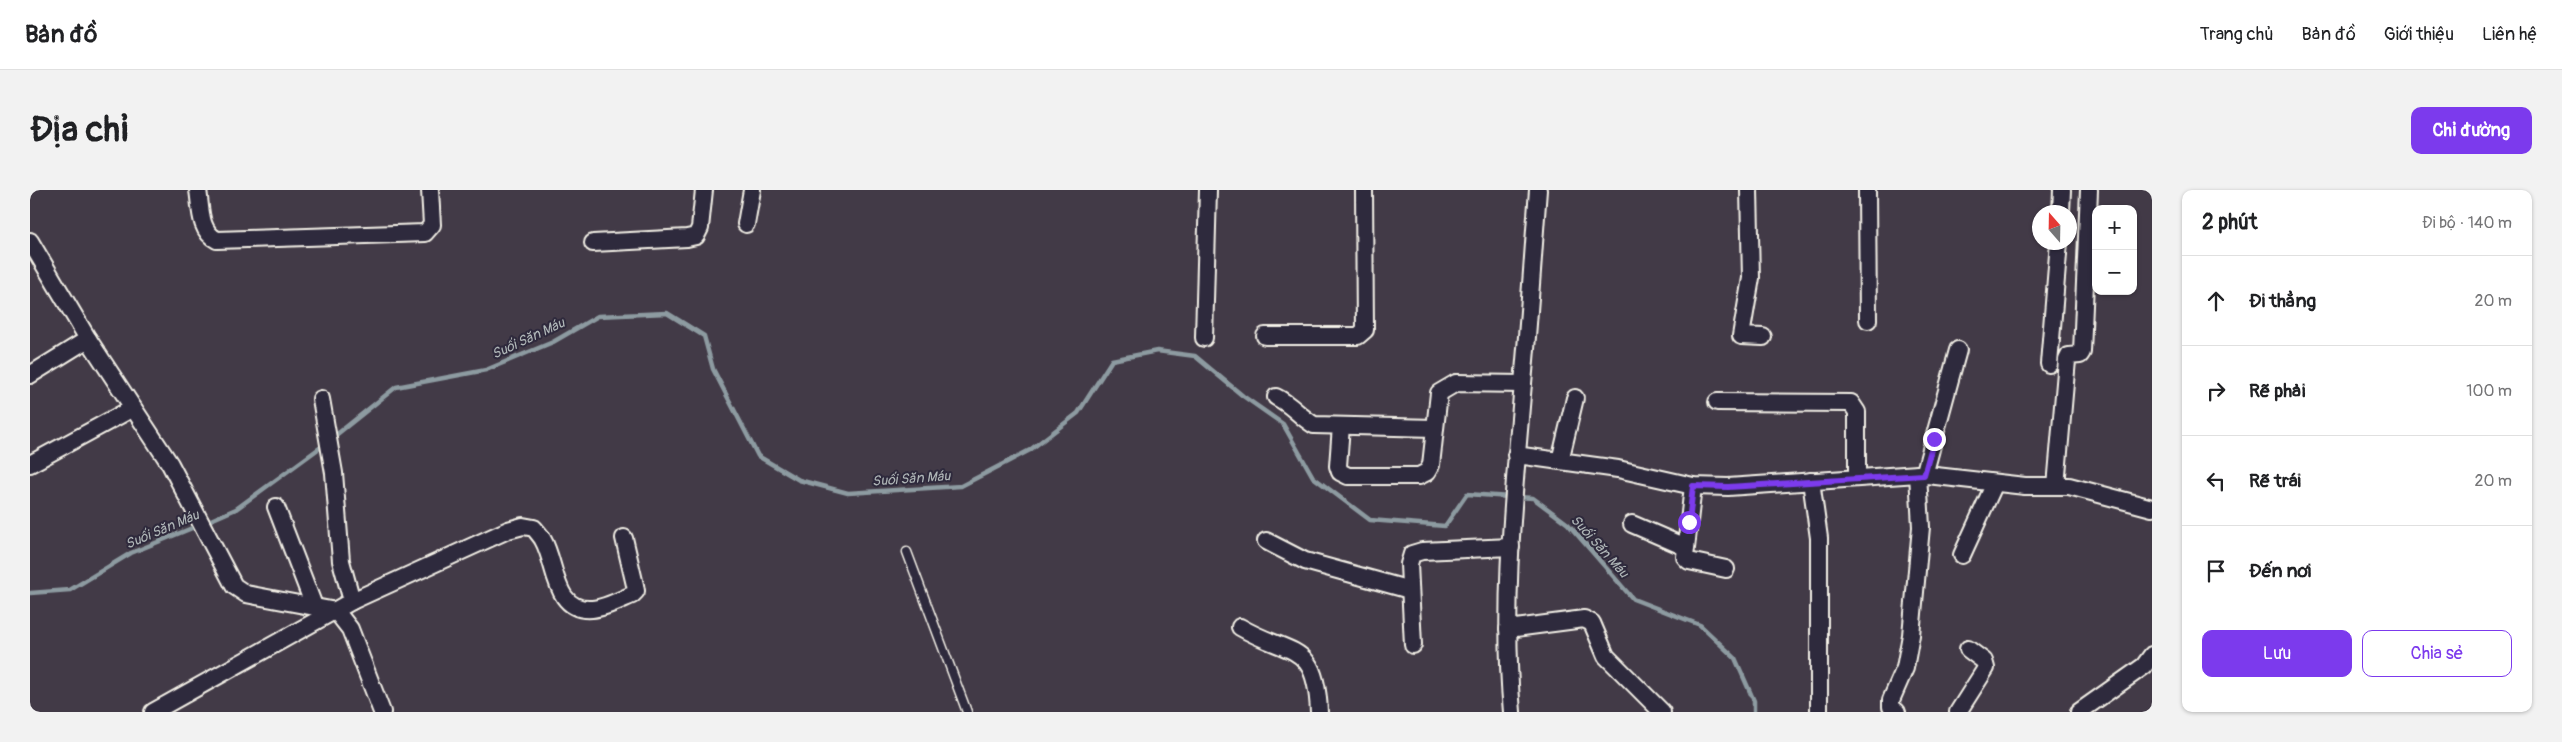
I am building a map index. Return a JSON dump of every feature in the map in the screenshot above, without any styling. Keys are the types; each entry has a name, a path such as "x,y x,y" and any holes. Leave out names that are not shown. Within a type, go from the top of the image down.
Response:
{"street":[{"path":"198,190 204,227 208,236 218,240 424,234 432,225 430,190"},
{"path":"593,243 696,236 700,228 704,190"},
{"path":"746,224 752,190"},
{"path":"1204,338 1208,190"},
{"path":"1265,336 1358,336 1365,330 1364,190"},
{"path":"1512,712 1508,665 1508,629 1514,483 1538,190"},
{"path":"1749,190 1751,278 1741,336 1763,337"},
{"path":"1867,190 1868,320"},
{"path":"2061,205 2062,190"},
{"path":"2056,486 2067,360 2069,356 2080,355 2082,352 2089,190"},
{"path":"30,241 88,339 170,464 208,532 234,586 246,594 336,611 350,629 382,712"},
{"path":"2050,364 2058,250"},
{"path":"30,375 88,339"},
{"path":"1897,712 1891,707 1891,700 1904,668 1919,561 1921,474 1958,350"},
{"path":"1340,426 1338,466 1340,472 1348,476 1419,476 1428,472 1431,465 1439,393 1456,383 1523,384"},
{"path":"1276,397 1289,404 1305,420 1314,425 1435,428"},
{"path":"1560,461 1575,398"},
{"path":"321,399 329,445 341,561 352,601"},
{"path":"1717,402 1851,403 1857,412 1857,478"},
{"path":"30,464 133,408"},
{"path":"1516,454 1618,469 1693,486 1728,487 1921,474 1995,482 2069,486 2152,508"},
{"path":"1811,481 1819,538 1819,712"},
{"path":"1962,556 1995,482"},
{"path":"1693,486 1684,556 1686,561 1726,569"},
{"path":"276,507 314,606"},
{"path":"1632,524 1685,547"},
{"path":"153,712 352,601 508,530 523,526 534,528 544,541 562,596 579,608 592,609 632,596 636,591 624,538"},
{"path":"1266,541 1305,561 1410,590"},
{"path":"1413,645 1409,564 1412,554 1422,551 1511,547"},
{"path":"1508,629 1584,618 1592,623 1606,656 1662,712"},
{"path":"1240,626 1261,639 1300,653 1307,660 1316,680 1319,712"},
{"path":"1958,712 1986,668 1984,661 1968,649"},
{"path":"2079,712 2144,666 2152,655"}],"lane":[{"path":"907,552 967,712"}],"waterway":[{"name":"Suối Săn Máu","path":"331,439 396,387 486,370 553,342 598,316 667,313 704,336 713,369 758,456 799,480 848,493 961,486 1030,450 1078,413 1112,360 1157,351 1195,356 1243,396 1283,424 1313,477 1370,520 1445,526 1467,494 1510,497"},
{"name":"Suối Săn Máu","path":"204,523 236,509 325,444"},
{"name":"Suối Săn Máu","path":"1518,497 1533,498 1568,524 1633,599 1700,625 1735,658 1754,701 1754,712"},
{"name":"Suối Săn Máu","path":"30,593 70,590 131,553 197,526"}],"route":[{"path":"1689,522 1693,486 1728,487 1924,475 1934,439"}]}
